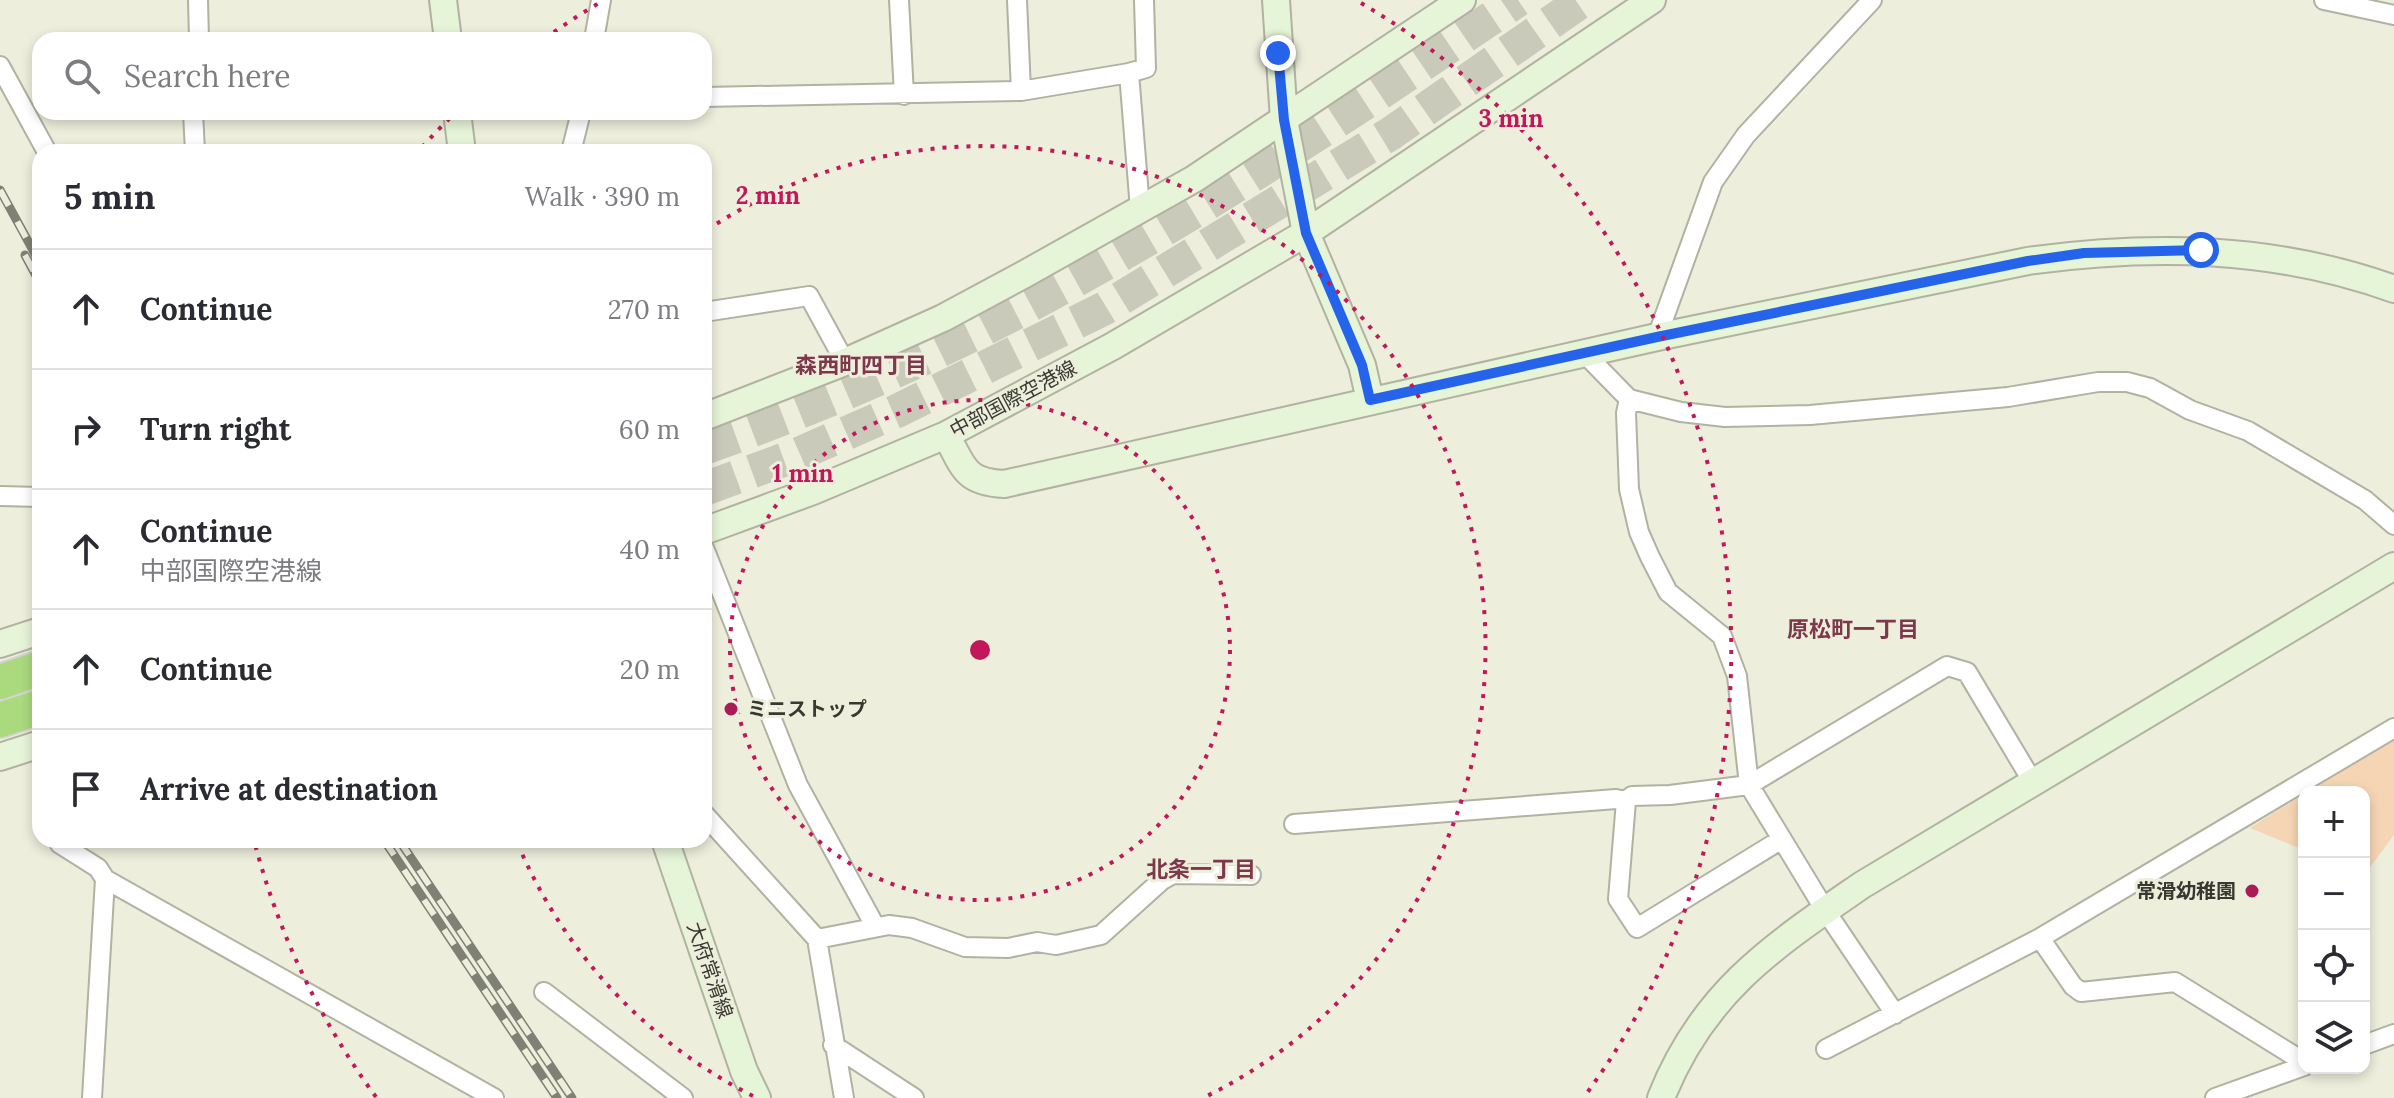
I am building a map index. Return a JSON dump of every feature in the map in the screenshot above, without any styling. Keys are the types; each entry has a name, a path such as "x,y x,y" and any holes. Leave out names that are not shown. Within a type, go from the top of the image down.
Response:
{"highway":[{"path":"0,682 32,671"},
{"path":"0,720 32,710"}],"street":[{"path":"198,0 199,32"},
{"path":"443,0 447,32"},
{"path":"595,32 601,0"},
{"path":"899,0 904,95"},
{"path":"1017,0 1021,91"},
{"path":"712,97 1021,91 1129,73 1146,68 1144,0"},
{"path":"1276,0 1284,120 1306,233 1362,365 1370,400"},
{"path":"712,414 845,362 943,318 1194,179 1462,0"},
{"name":"中部国際空港線","path":"712,528 813,491 946,435 1126,339 1306,233 1652,0"},
{"path":"1657,337 1713,182 1746,135 1872,0"},
{"path":"2324,0 2394,15"},
{"path":"0,66 43,144"},
{"path":"1129,73 1140,209"},
{"path":"193,120 195,144"},
{"path":"458,120 461,144"},
{"path":"573,144 579,120"},
{"path":"946,435 965,470 983,483 1004,484 1657,337 2015,263 2084,253 2201,250 2259,256 2312,264 2394,289"},
{"path":"712,311 809,296 845,362"},
{"path":"1585,354 1629,399 1681,412 1725,417 1810,415 2008,397 2098,382 2127,382 2150,388 2190,410 2248,431 2365,500 2394,525"},
{"path":"1629,399 1626,413 1629,489 1639,532 1668,592 1722,636 1737,676 1749,785 1825,910 1895,1014"},
{"path":"0,496 32,497"},
{"path":"1661,1098 1693,1031 1724,992 1752,964 1825,910 2394,566"},
{"path":"712,568 798,785 875,926"},
{"path":"0,644 32,634"},
{"path":"1782,839 1637,928 1618,899 1626,801 1632,796 1670,795 1749,785 1947,666 1967,672 2034,784"},
{"path":"1826,1049 2040,938 2394,728"},
{"path":"0,757 32,747"},
{"path":"1294,824 1616,799 1626,801"},
{"path":"712,823 817,939 844,1098"},
{"path":"66,848 98,868 105,879 494,1098"},
{"name":"大府常滑線","path":"668,848 744,1071 757,1098"},
{"path":"817,939 875,926 912,928 965,947 1008,948 1037,942 1056,945 1101,935 1162,880 1173,874 1251,875"},
{"path":"92,1098 105,879"},
{"path":"2040,938 2073,986 2081,992 2175,982 2298,1060"},
{"path":"544,992 683,1098"},
{"path":"2370,1043 2394,1034"},
{"path":"833,1045 914,1098"},
{"path":"2215,1098 2298,1066"}],"shaded area":[{"path":"2394,738 2394,835 2370,867 2370,786 2318,786"},
{"path":"2298,798 2298,848 2250,828"}],"tunnel":[{"path":"712,445 878,379 1047,296 1227,191 1518,0"},
{"path":"712,486 794,456 897,411 1105,308 1390,134 1583,0"}],"railway":[{"path":"0,190 32,248"},
{"path":"25,255 32,268"},
{"path":"389,848 557,1098"},
{"path":"404,848 572,1098"}],"place":[{"name":"ミニストップ","path":"731,709"},
{"name":"常滑幼稚園","path":"2252,891"}],"district":[{"name":"森西町四丁目","path":"861,365"},
{"name":"原松町一丁目","path":"1853,629"},
{"name":"北条一丁目","path":"1201,869"}],"route":[{"path":"1278,53 1284,120 1306,233 1362,365 1370,400 2028,261 2084,253 2201,250"}]}
